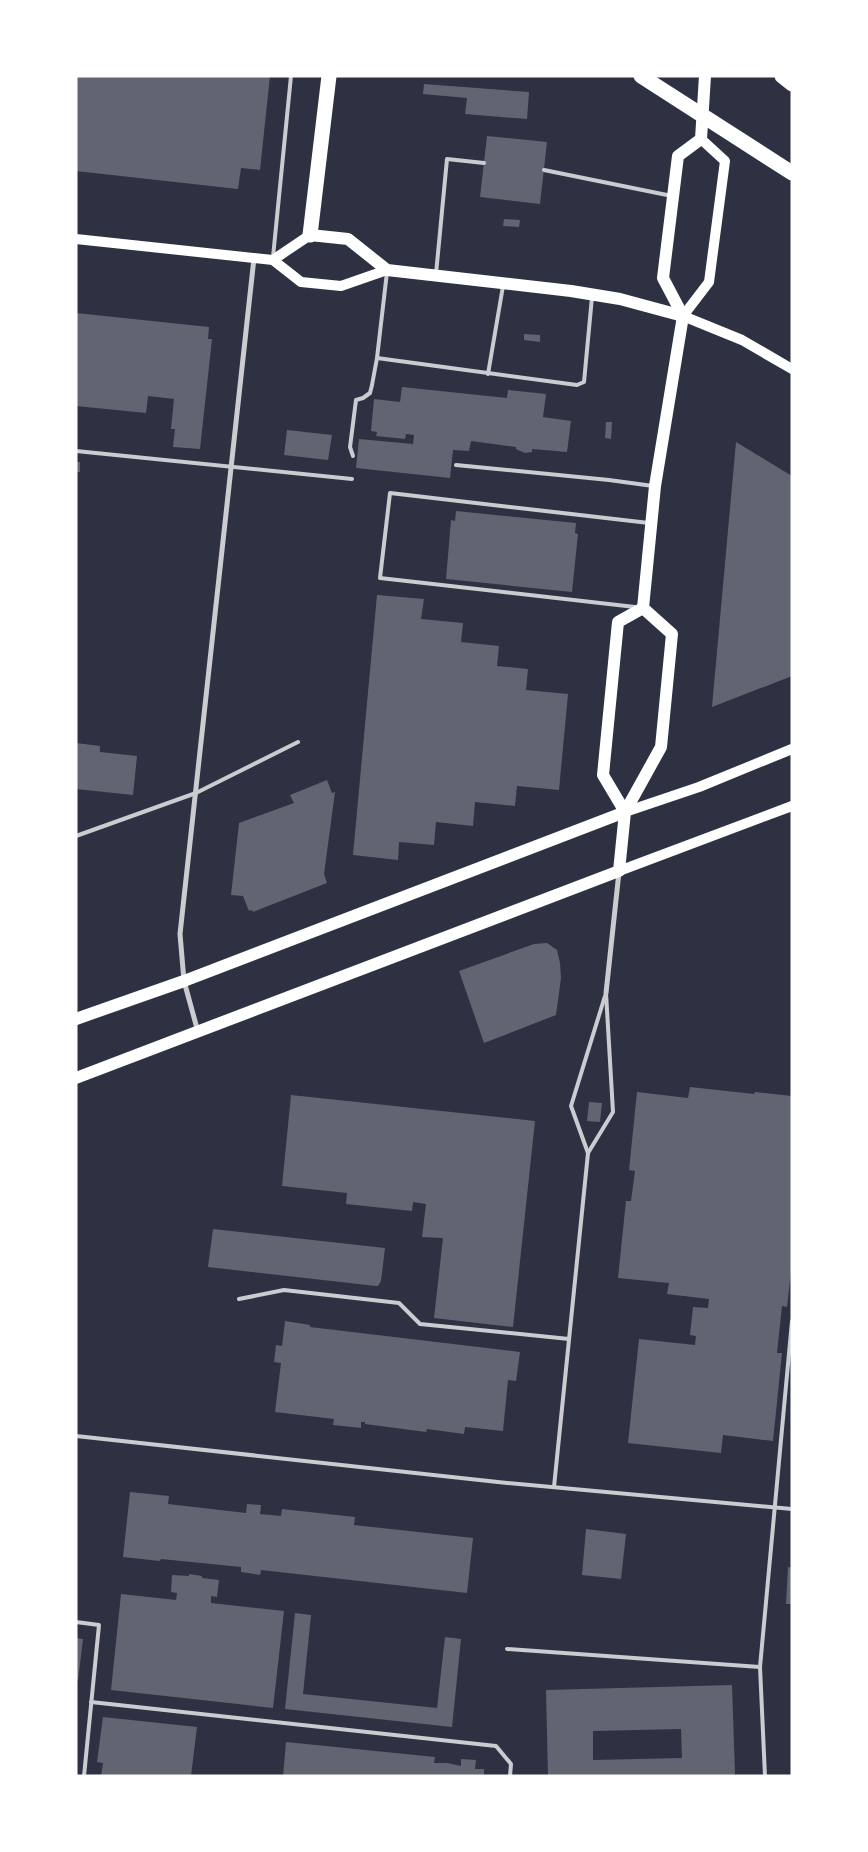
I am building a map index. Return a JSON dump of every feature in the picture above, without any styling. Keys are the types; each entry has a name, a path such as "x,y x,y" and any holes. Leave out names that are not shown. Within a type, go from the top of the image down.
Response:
{"highway":[{"path":"310,234 329,76"},
{"path":"641,76 792,173"},
{"path":"782,76 792,84"}],"main road":[{"path":"683,316 662,278 678,156 701,139 705,76"},
{"path":"643,608 655,486 683,316 708,282 724,161 701,139"},
{"path":"273,260 310,234 348,239 387,270"},
{"path":"76,240 273,260 301,282 341,286 387,270 620,299 683,316 742,340 792,370"},
{"path":"619,871 625,812 661,747 672,634 643,608"},
{"path":"625,812 604,775 604,766 618,622 643,608"},
{"path":"76,1019 184,982 625,812 699,787 792,749"},
{"path":"76,1078 792,806"}],"street":[{"path":"198,1032 184,982 180,934 254,258"},
{"path":"606,993 619,871"}],"lane":[{"path":"273,260 291,76"},
{"path":"435,276 447,159 484,163"},
{"path":"544,170 672,196"},
{"path":"353,456 350,447 356,400 363,398 370,392 377,358 387,270"},
{"path":"488,374 503,284"},
{"path":"377,358 577,385 584,382 593,295"},
{"path":"76,451 352,479"},
{"path":"456,465 655,486"},
{"path":"643,608 380,578 390,493 652,523"},
{"path":"76,836 196,793 298,742"},
{"path":"588,1153 570,1106 606,993"},
{"path":"554,1487 588,1153 613,1112 606,993"},
{"path":"239,1299 284,1290 399,1302 420,1324 569,1338"},
{"path":"765,1776 760,1667 792,1321"},
{"path":"76,1436 554,1487 792,1510"},
{"path":"76,1622 99,1625 84,1776"},
{"path":"506,1649 760,1667"},
{"path":"91,1702 496,1746 511,1764 510,1776"}],"building":[{"path":"76,76 270,76 260,170 241,168 238,189 76,171"},
{"path":"424,84 529,92 527,119 465,114 467,98 423,94"},
{"path":"487,136 547,142 540,204 480,197"},
{"path":"504,219 520,220 519,227 503,226"},
{"path":"76,313 209,327 208,339 212,339 200,449 173,447 175,429 171,429 174,399 148,396 146,413 76,406"},
{"path":"524,334 540,335 540,342 524,340"},
{"path":"402,387 507,398 508,390 546,394 543,417 571,421 567,452 532,449 532,452 525,453 516,449 516,447 471,441 469,451 453,450 450,478 356,468 359,439 413,444 414,435 406,434 405,439 376,436 377,432 371,431 374,399 400,402"},
{"path":"606,422 612,422 611,439 605,438"},
{"path":"287,430 332,435 328,460 284,455"},
{"path":"736,442 792,476 792,676 712,707"},
{"path":"76,462 80,462 80,472 76,472"},
{"path":"456,511 576,523 575,533 578,534 572,592 446,579 451,520 455,521"},
{"path":"377,595 424,599 421,619 463,623 461,642 499,646 497,666 528,669 526,690 568,694 559,790 517,786 515,806 475,802 473,826 436,822 434,845 399,842 398,860 353,855"},
{"path":"76,743 100,746 100,752 137,756 133,795 76,789"},
{"path":"327,780 332,793 335,792 324,874 327,883 253,912 252,910 249,911 243,896 231,895 239,823 294,803 290,795"},
{"path":"547,943 557,950 560,963 561,978 556,1015 484,1043 459,971 534,944"},
{"path":"690,1087 792,1096 792,1262 787,1307 782,1306 777,1353 782,1353 773,1441 723,1435 721,1453 628,1443 639,1339 695,1345 696,1336 690,1335 693,1307 708,1308 709,1299 667,1294 669,1283 618,1278 626,1201 631,1201 635,1171 629,1170 637,1092 688,1098"},
{"path":"291,1095 535,1121 513,1327 434,1318 443,1238 422,1237 426,1204 413,1202 412,1211 346,1204 347,1193 282,1186"},
{"path":"589,1102 602,1103 600,1122 587,1121"},
{"path":"213,1229 385,1248 381,1281 376,1286 208,1267"},
{"path":"285,1321 310,1325 310,1327 520,1352 516,1381 508,1380 503,1431 465,1427 464,1434 427,1429 426,1432 365,1424 365,1422 361,1422 361,1428 333,1425 334,1419 275,1412 281,1363 274,1362 276,1345 282,1346"},
{"path":"130,1492 169,1496 168,1504 246,1513 247,1504 261,1505 260,1514 281,1516 282,1509 355,1517 354,1525 473,1538 467,1593 261,1570 260,1575 241,1572 241,1567 123,1557"},
{"path":"586,1529 626,1534 621,1579 582,1575"},
{"path":"788,1567 792,1568 792,1604 786,1604"},
{"path":"189,1574 219,1580 217,1597 211,1596 211,1603 284,1611 273,1708 111,1690 121,1594 176,1600 177,1593 171,1592 172,1575 189,1576"},
{"path":"295,1613 311,1615 303,1694 437,1708 445,1637 461,1639 452,1727 285,1709"},
{"path":"76,1638 83,1639 78,1681 76,1680"},
{"path":"732,1685 735,1774 731,1776 548,1776 546,1690","holes":["681,1729 682,1758 593,1760 593,1731"]},
{"path":"103,1717 197,1727 191,1776 101,1776 103,1763 97,1762"},
{"path":"286,1742 435,1757 434,1763 461,1766 461,1759 476,1760 475,1769 484,1769 484,1776 283,1776"}]}
